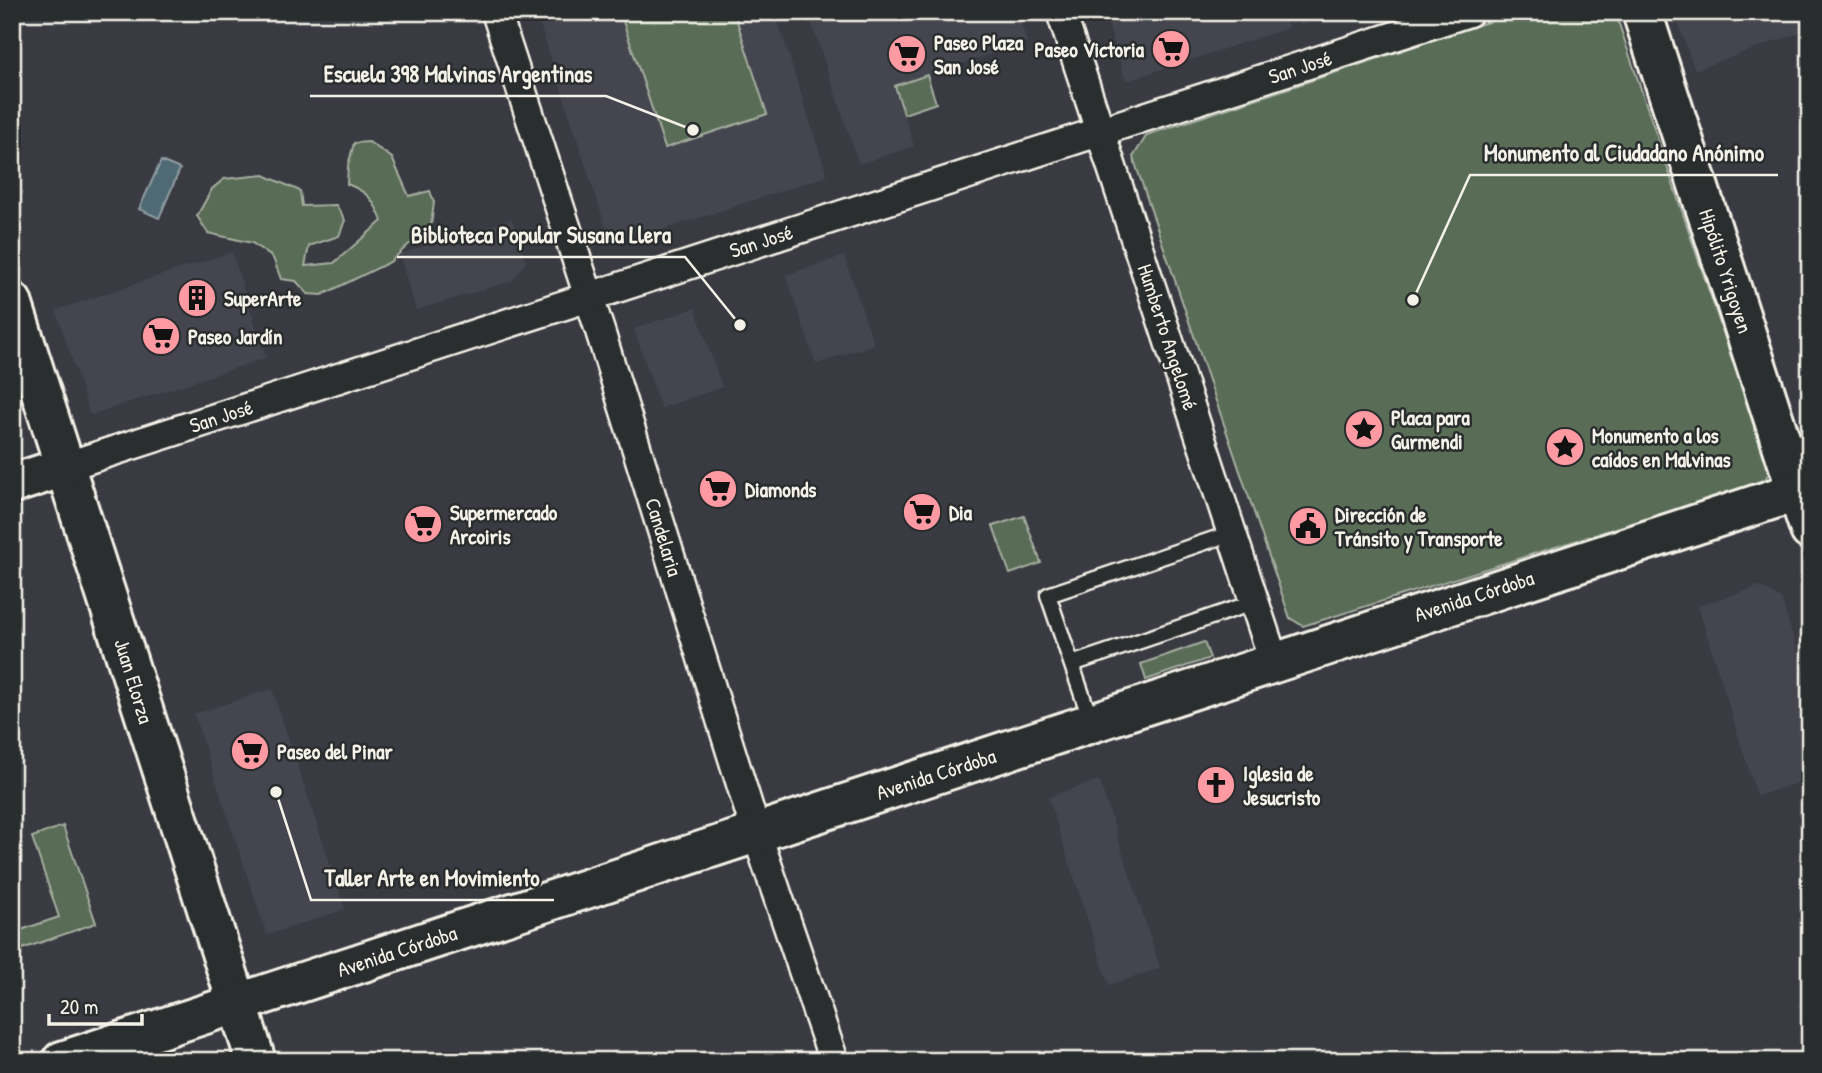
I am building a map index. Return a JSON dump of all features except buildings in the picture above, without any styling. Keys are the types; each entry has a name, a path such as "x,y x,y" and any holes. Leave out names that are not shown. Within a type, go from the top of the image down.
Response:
{"main road":[{"name":"Hipólito Yrigoyen","path":"1642,12 1803,489 1810,530"},
{"name":"Juan Elorza","path":"12,302 67,466 256,1061"},
{"name":"San José","path":"12,484 67,466"},
{"name":"Avenida Córdoba","path":"62,1061 1803,489"}],"street":[{"name":"Candelaria","path":"496,12 589,297 756,832 834,1061"},
{"name":"Humberto Angelomé","path":"1061,12 1275,662"},
{"name":"San José","path":"67,466 1469,12"}],"lane":[{"path":"1091,722 1048,595 1232,533"},
{"path":"1072,664 1255,602"}],"shaded area":[{"path":"536,12 775,12 827,176 612,246"},
{"name":"Paseo Plaza San José","path":"827,12 1017,12 1027,42 895,86 914,146 859,164 810,18"},
{"name":"Paseo Victoria","path":"1104,12 1283,12 1288,28 1126,81"},
{"path":"1674,12 1797,12 1804,31 1695,70"},
{"path":"512,219 526,262 512,281 416,310 399,254"},
{"name":"Paseo Jardín","path":"232,252 266,358 90,415 56,310"},
{"path":"844,256 874,344 816,364 786,275"},
{"path":"695,308 722,387 661,408 634,329"},
{"path":"1760,586 1781,599 1810,691 1810,779 1757,796 1698,606"},
{"path":"272,689 345,909 267,935 194,714"},
{"path":"1099,780 1160,968 1109,985 1048,797"}],"green space":[{"path":"620,12 734,12 767,114 665,148"},
{"path":"1518,12 1615,12 1770,472 1763,482 1303,626 1290,618 1133,157 1147,135"},
{"path":"927,75 936,103 904,114 895,86"},
{"path":"369,142 392,158 409,196 430,191 434,202 431,226 424,236 408,245 390,262 322,295 308,294 296,281 281,279 273,258 252,243 208,233 197,216 212,189 224,179 264,175 300,191 302,206 336,205 345,220 339,236 309,246 305,266 334,263 382,221 369,198 347,184 354,143"},
{"path":"1024,516 1041,563 1010,574 993,526"},
{"path":"1204,642 1210,658 1146,680 1141,664"},
{"path":"63,826 96,923 14,952 12,933 59,917 32,837"}],"water":[{"path":"161,161 180,169 159,218 139,209"}],"place":[{"name":"Paseo Victoria","path":"1171,49"},
{"name":"Paseo Plaza San José","path":"907,54"},
{"name":"Escuela 398 Malvinas Argentinas","path":"693,130"},
{"name":"SuperArte","path":"197,298"},
{"name":"Monumento al Ciudadano Anónimo","path":"1413,300"},
{"name":"Biblioteca Popular Susana Llera","path":"740,325"},
{"name":"Paseo Jardín","path":"161,336"},
{"name":"Placa para Gurmendi","path":"1364,429"},
{"name":"Monumento a los caídos en Malvinas","path":"1565,447"},
{"name":"Diamonds","path":"718,489"},
{"name":"Dia","path":"922,512"},
{"name":"Supermercado Arcoiris","path":"423,524"},
{"name":"Dirección de Tránsito y Transporte","path":"1308,526"},
{"name":"Paseo del Pinar","path":"250,751"},
{"name":"Iglesia de Jesucristo","path":"1216,785"},
{"name":"Taller Arte en Movimiento","path":"276,792"}]}
